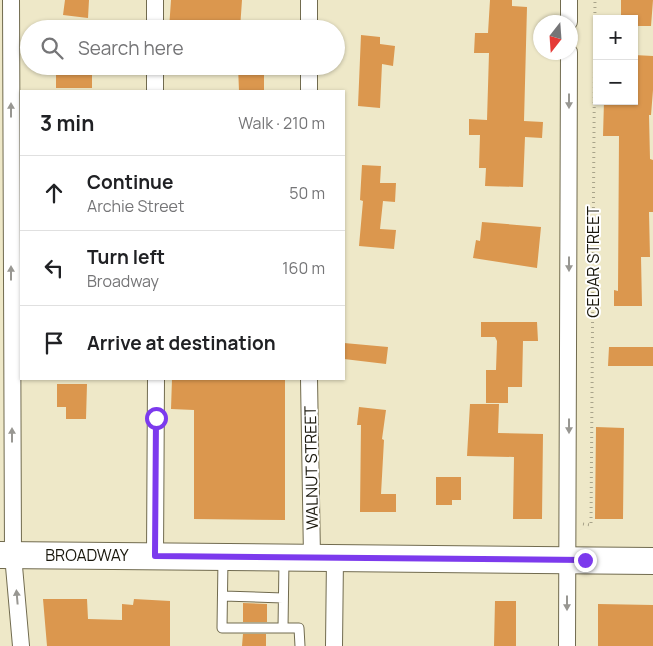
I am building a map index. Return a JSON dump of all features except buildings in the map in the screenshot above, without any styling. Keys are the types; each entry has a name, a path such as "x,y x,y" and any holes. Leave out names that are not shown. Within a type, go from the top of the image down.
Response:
{"main road":[{"name":"BROADWAY","path":"6,555 653,560"}],"street":[{"path":"11,0 6,555 21,646"},
{"path":"155,0 155,20"},
{"path":"309,20 310,0"},
{"path":"569,0 569,15"},
{"name":"CEDAR STREET","path":"567,646 569,60"},
{"path":"155,75 155,90"},
{"path":"309,75 309,90"},
{"path":"155,556 156,380"},
{"name":"WALNUT STREET","path":"309,380 323,557 334,646"}],"lane":[{"path":"222,556 222,628 299,628 300,646"},
{"path":"283,628 284,557"},
{"path":"223,596 283,598"}],"path":[{"name":"CEDAR STREET","path":"591,525 594,0"}],"route":[{"path":"156,418 157,517 155,556 585,560"}]}
